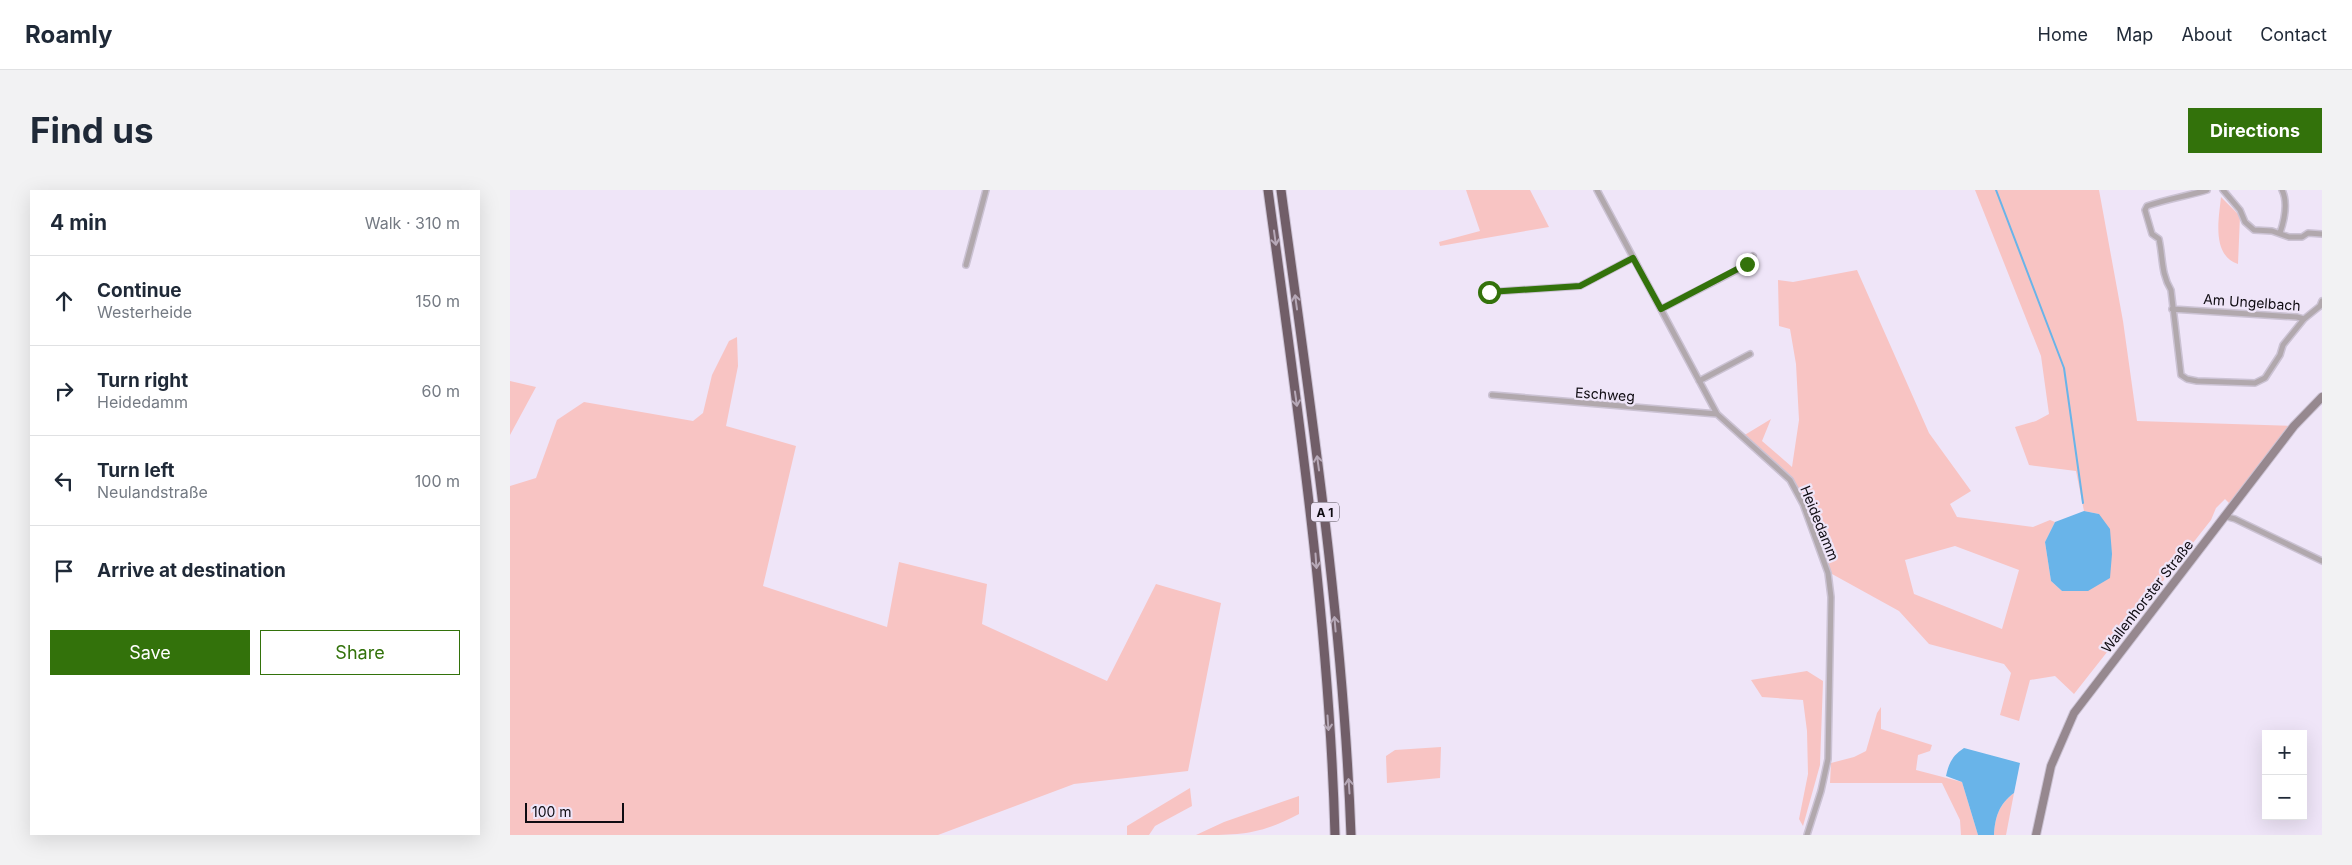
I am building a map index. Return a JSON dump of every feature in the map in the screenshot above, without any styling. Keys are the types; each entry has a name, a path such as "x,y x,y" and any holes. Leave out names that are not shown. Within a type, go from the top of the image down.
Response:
{"highway":[{"name":"A 1","path":"1268,190 1313,522 1334,787 1335,835"},
{"name":"A 1","path":"1281,190 1326,518 1351,835"}],"main road":[{"name":"Wallenhorster Straße","path":"2036,835 2051,766 2074,713 2294,426 2322,397"}],"street":[{"path":"966,265 986,190"},
{"name":"Heidedamm","path":"1597,190 1717,414 1790,480 1803,504 1828,573 1831,597 1828,759 1808,835"},
{"path":"2207,190 2179,199 2161,201 2147,206 2145,210 2152,234 2159,239 2163,257 2162,268 2171,290 2181,375 2187,379 2197,381 2255,383 2265,378 2280,355 2283,346 2304,319"},
{"path":"2223,190 2240,210 2245,222 2251,228 2302,237 2308,233 2322,234"},
{"path":"2280,233 2284,220 2284,194 2282,190"},
{"path":"1661,309 1747,264 1753,256"},
{"path":"1489,292 1580,286 1633,258"},
{"name":"Am Ungelbach","path":"2172,309 2297,316 2304,319 2320,306 2322,301"},
{"path":"1699,381 1750,354"},
{"name":"Eschweg","path":"1492,394 1717,414"},
{"path":"2224,516 2235,519 2322,561"}],"shaded area":[{"path":"1466,190 1530,190 1549,227 1440,246 1439,242 1480,231"},
{"path":"1975,190 2099,190 2123,321 2137,421 2294,426 2230,504 2225,499 2216,508 2211,520 2074,694 2055,676 2030,680 2019,721 2000,715 2011,673 2004,664 1929,644 1899,611 1832,574 1801,492 1791,476 1743,436 1771,419 1762,441 1792,467 1799,420 1796,364 1790,329 1779,326 1778,280 1793,282 1857,270 1929,433 1971,491 1950,504 1957,517 2033,527 2050,520 2055,522 2045,542 2051,581 2062,591 2087,591 2099,514 2084,511 2076,471 2029,465 2015,427 2036,421 2049,414 2041,356","holes":["1955,546 2019,570 2002,629 1914,594 1905,560"]},
{"path":"2221,197 2240,216 2238,264 2229,259 2220,244 2218,225"},
{"path":"737,337 738,366 726,426 796,446 763,586 887,627 899,562 987,584 982,624 1107,681 1156,584 1221,603 1188,771 1074,784 938,835 510,835 510,486 536,478 557,420 584,402 693,421 703,413 712,375 729,341"},
{"path":"510,381 536,387 510,435"},
{"path":"1807,671 1823,681 1820,765 1803,826 1799,819 1808,774 1807,731 1803,700 1762,697 1751,680"},
{"path":"1881,707 1881,729 1932,745 1930,751 1918,755 1916,770 1962,782 1978,835 1961,835 1960,820 1942,783 1830,783 1831,763 1854,757 1866,751 1877,713"},
{"path":"1441,747 1440,778 1387,783 1386,756 1395,750"},
{"path":"1190,788 1192,806 1155,826 1149,835 1127,835 1127,826"},
{"path":"2014,793 2006,835 1994,835 1995,822 2001,806"},
{"path":"1299,796 1299,814 1272,826 1237,834 1196,835 1224,822"}],"water":[{"path":"2084,511 2099,514 2110,529 2112,554 2110,578 2088,591 2062,591 2051,581 2045,542 2055,522"},
{"path":"1964,748 2020,763 2014,793 2001,806 1995,822 1994,835 1978,835 1962,782 1946,776 1952,760"}],"waterway":[{"path":"1996,190 2064,368 2083,503"}],"route":[{"path":"1489,292 1580,286 1633,258 1661,309 1747,264"}]}
